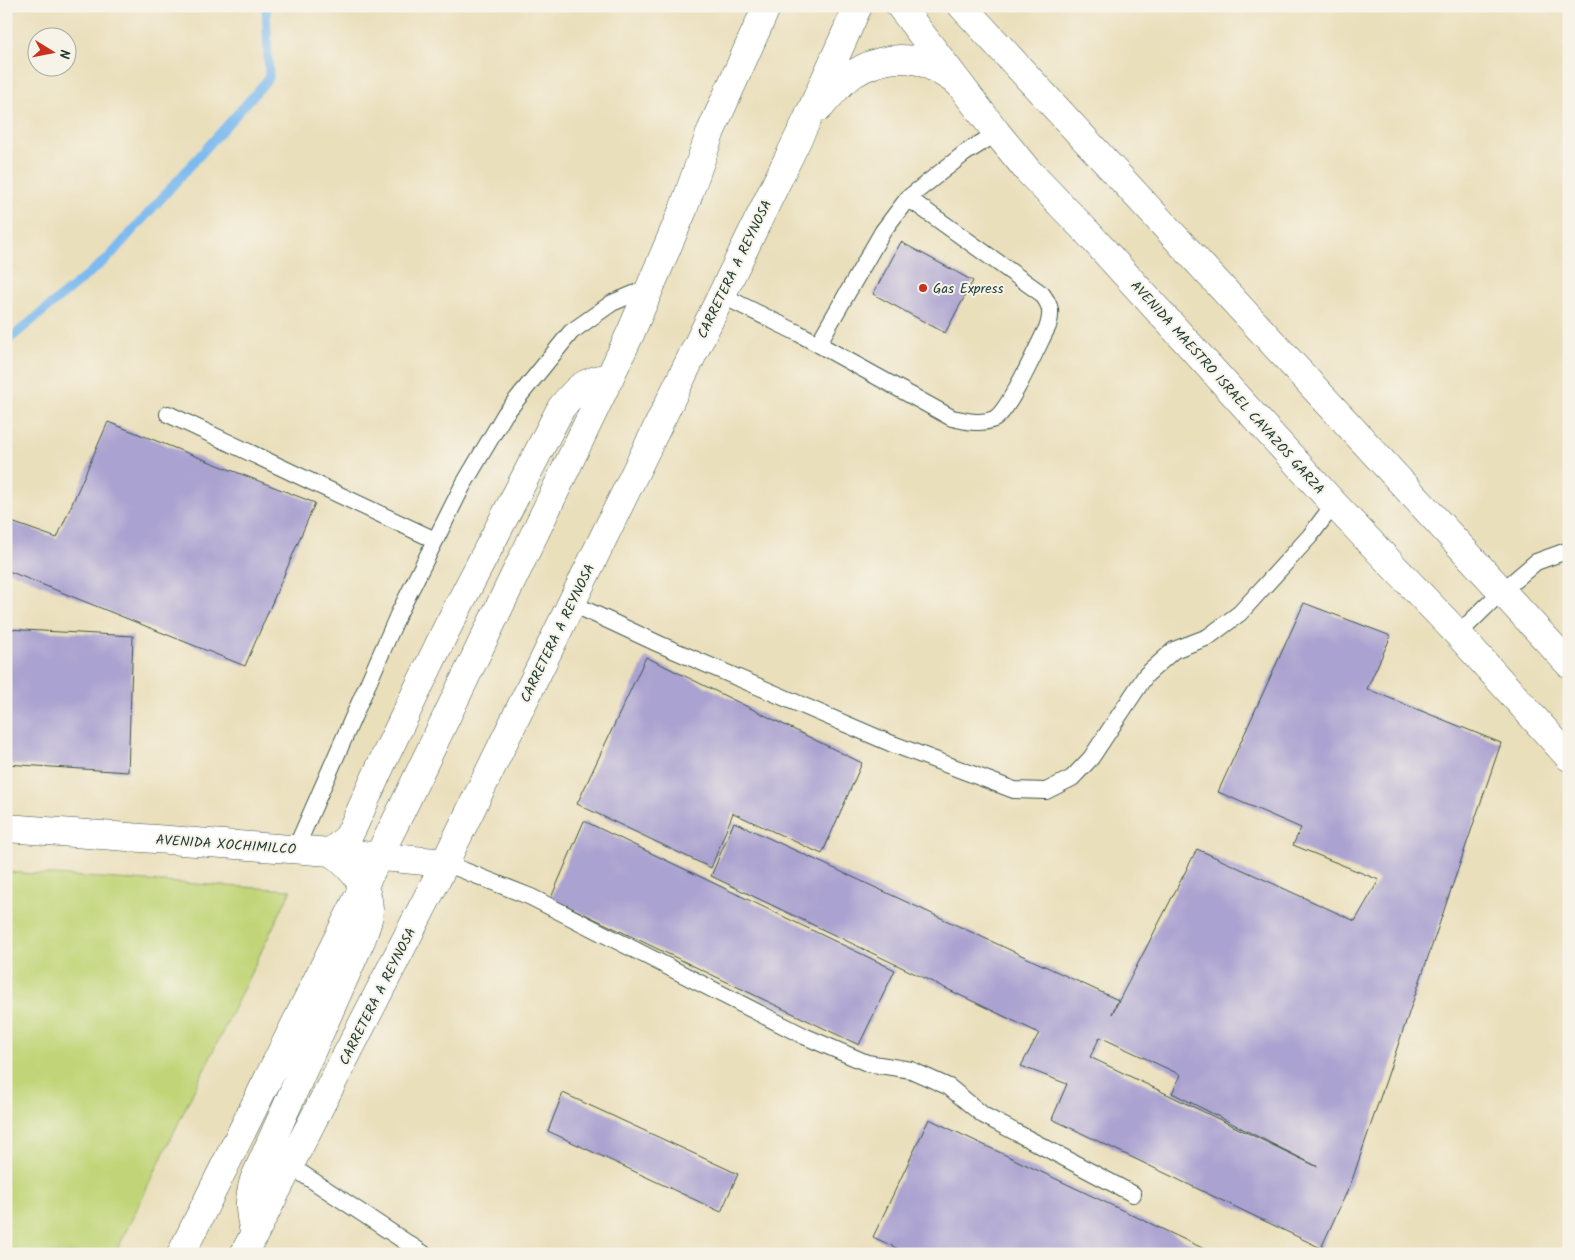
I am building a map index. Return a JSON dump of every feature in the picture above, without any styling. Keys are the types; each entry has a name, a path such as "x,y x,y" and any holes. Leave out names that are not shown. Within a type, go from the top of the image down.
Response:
{"main road":[{"path":"181,1254 378,856 610,377 683,210 711,131 767,6"},
{"name":"CARRETERA A REYNOSA","path":"249,1243 445,863 806,120 858,6"},
{"name":"AVENIDA MAESTRO ISRAEL CAVAZOS GARZA","path":"900,6 1028,171 1087,232 1334,504 1458,634 1569,757"},
{"path":"962,6 1569,664"},
{"path":"806,120 847,79 864,68 881,61 898,58 920,62 956,80"},
{"path":"249,1243 249,1197 254,1180 362,938 368,919 369,908 363,885 348,866 331,852 348,837 354,826 446,630 561,408 576,390 591,380 610,377"},
{"name":"AVENIDA XOCHIMILCO","path":"6,828 331,852 445,863"}],"lane":[{"path":"818,344 883,231 908,198 965,153 997,133"},
{"path":"721,295 818,344 952,418 975,423 995,418 1010,400 1048,326 1051,314 1050,304 1042,294 908,198"},
{"path":"295,850 398,615 462,487 505,414 571,332 612,303 650,287"},
{"path":"168,414 435,540"},
{"path":"571,603 659,644 890,743 1014,790 1046,791 1072,778 1091,758 1146,675 1174,650 1208,637 1240,613 1310,536 1334,504"},
{"path":"1458,634 1501,592 1536,562 1569,550"},
{"path":"445,863 530,897 804,1036 867,1063 911,1070 950,1087 983,1115 1133,1194"},
{"path":"289,1165 424,1254"}],"green space":[{"path":"6,872 291,890 115,1254 6,1254"}],"building":[{"name":"Gas Express","path":"901,242 973,281 945,333 873,294"},
{"path":"108,422 315,503 245,666 6,570 6,520 57,538"},
{"path":"1304,603 1391,636 1367,689 1501,743 1351,1183 1321,1248 1052,1119 1067,1084 1021,1066 1039,1033 711,876 734,822 1118,1000 1112,1014 1197,849 1355,921 1379,880 1293,845 1301,828 1218,792","holes":["1100,1037 1181,1075 1172,1093 1318,1167 1090,1057"]},
{"path":"6,629 133,636 128,772 6,764"},
{"path":"646,657 862,763 822,854 733,813 711,868 577,804"},
{"path":"584,821 895,970 859,1045 551,898"},
{"path":"563,1093 738,1174 721,1212 548,1131"},
{"path":"929,1119 1215,1254 909,1254 873,1237"}],"waterway":[{"path":"6,342 109,257 269,78 266,6"}],"place":[{"name":"Gas Express","path":"923,288"}]}
